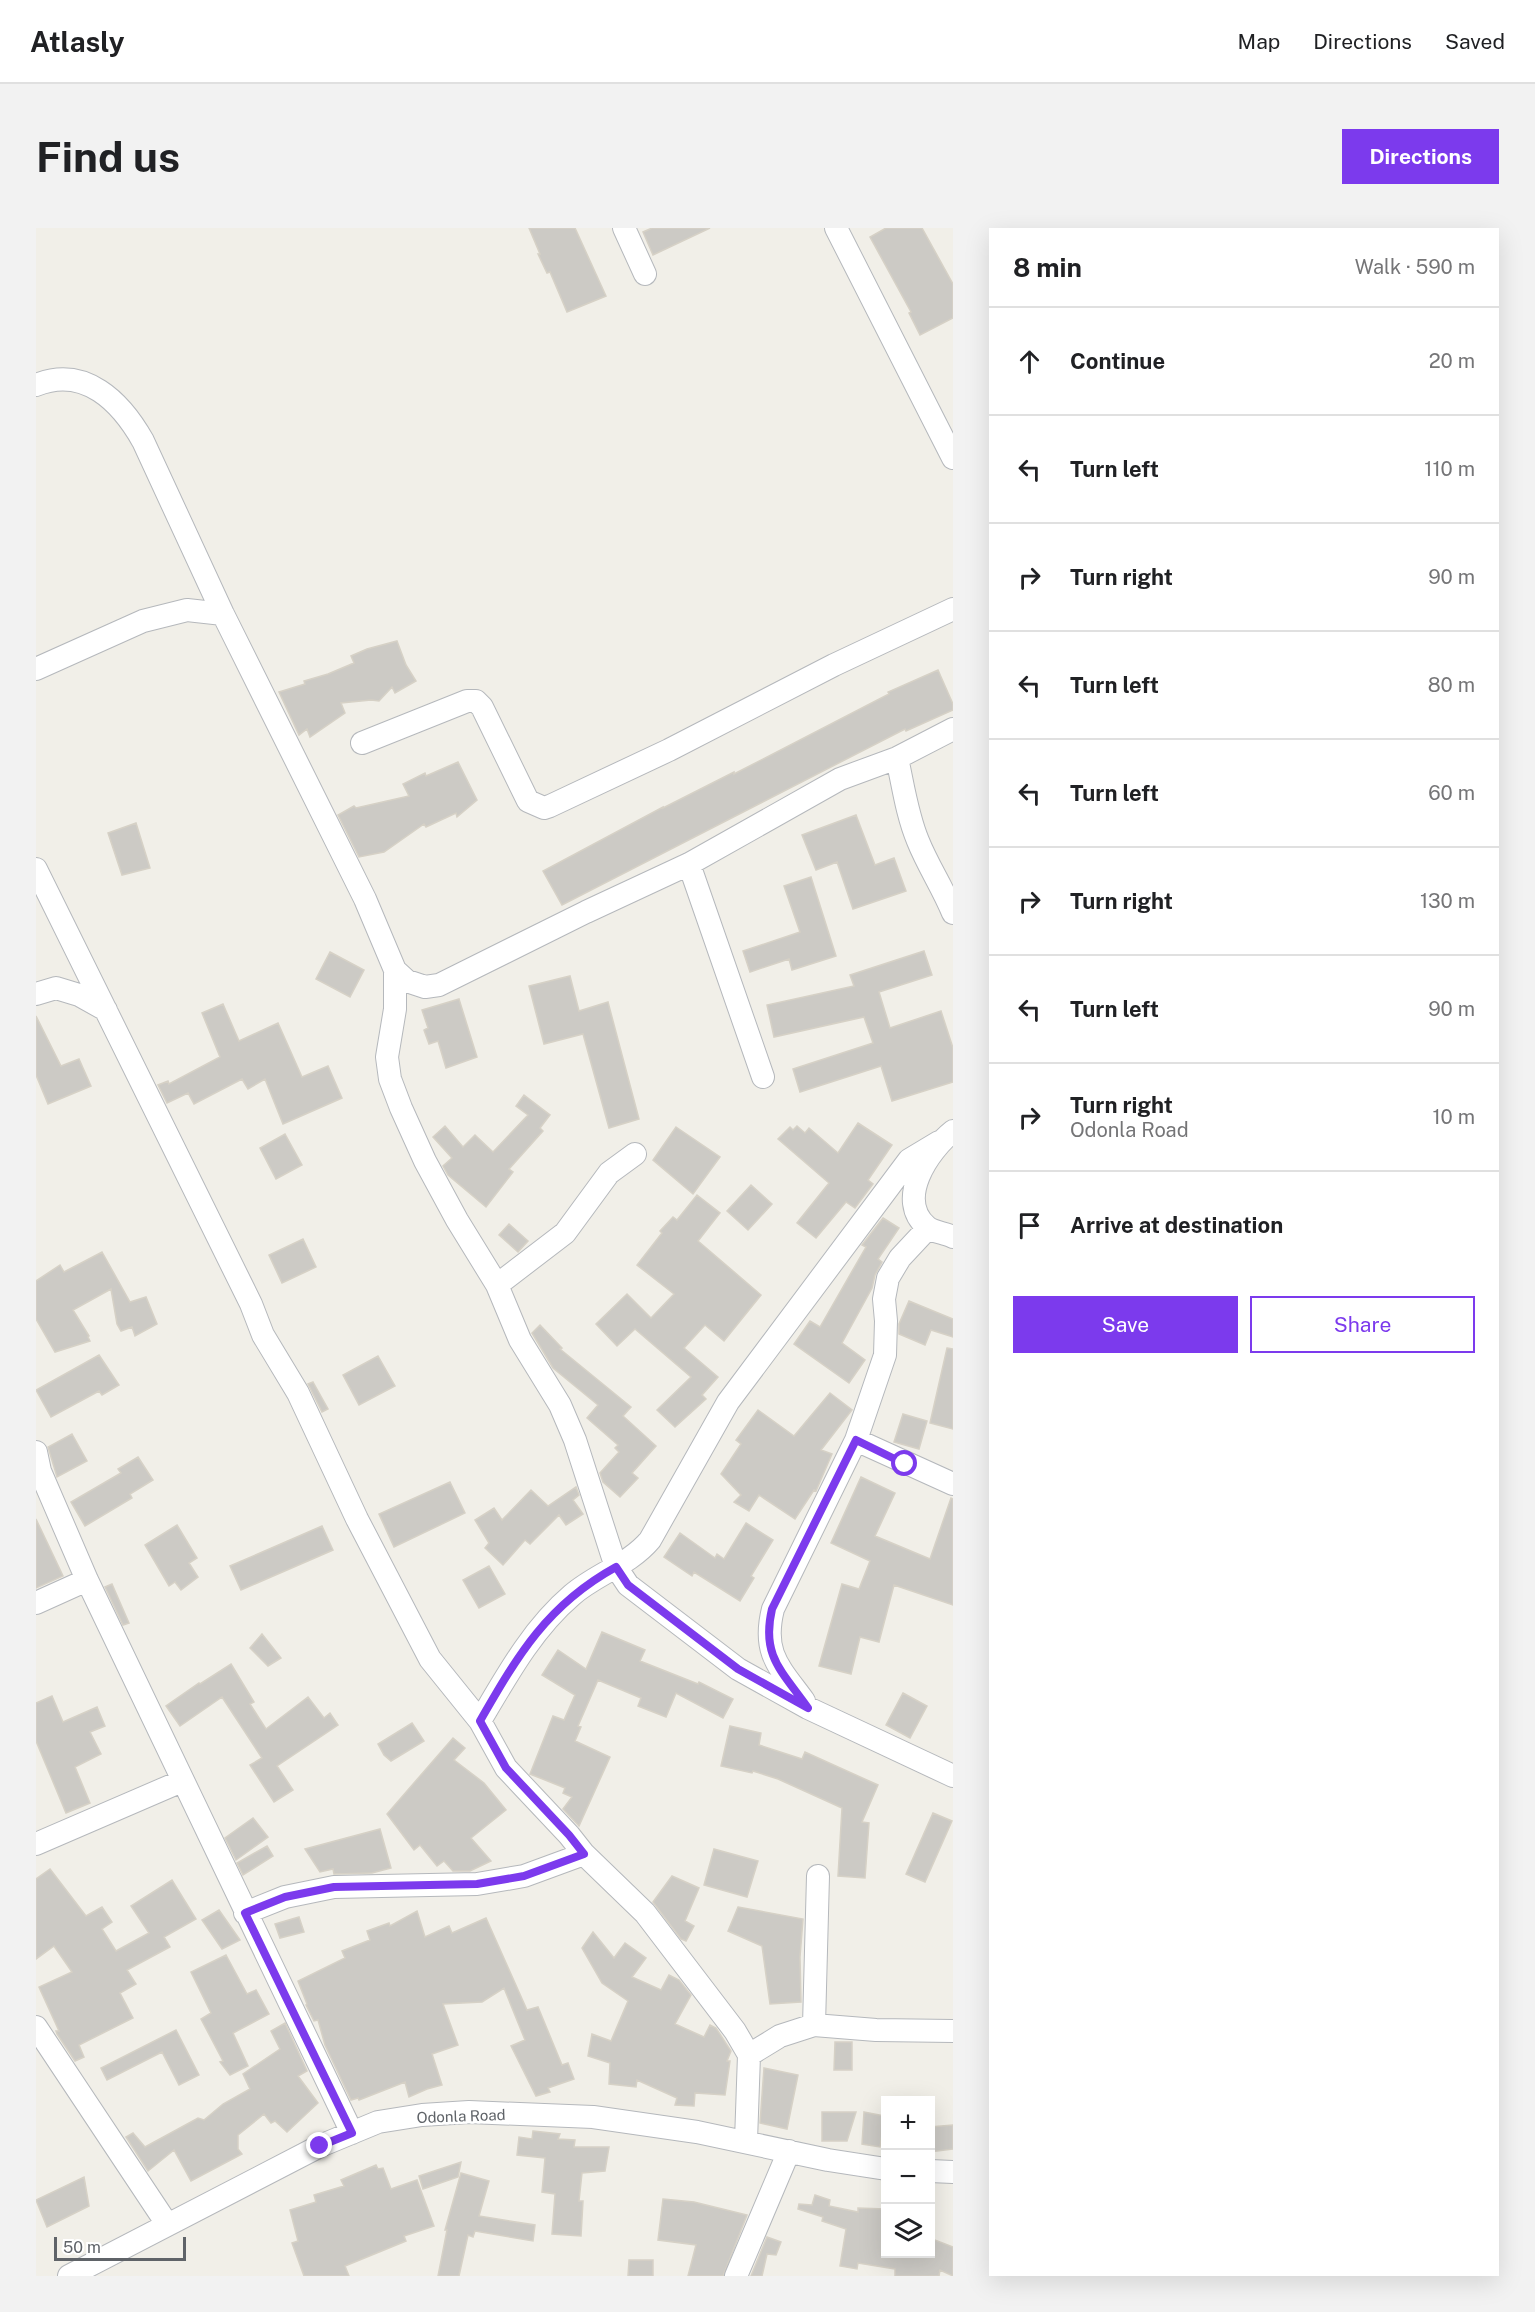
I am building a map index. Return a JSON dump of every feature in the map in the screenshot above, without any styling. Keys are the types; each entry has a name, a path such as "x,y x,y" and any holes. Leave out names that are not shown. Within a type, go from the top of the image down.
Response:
{"street":[{"path":"624,228 645,273"},
{"path":"836,228 953,458"},
{"path":"36,385 44,382 78,380 111,398 132,422 143,441 223,614 365,899 394,970 395,1009 387,1057 390,1079 425,1161 457,1220 497,1285 520,1340 560,1405 575,1440 616,1567 628,1585 738,1669 808,1708 953,1776"},
{"path":"362,743 467,701 477,701 528,801 543,808 669,750 834,665 953,609"},
{"path":"36,669 143,621 187,610 223,614"},
{"path":"394,970 407,981 425,987 439,985 689,864 840,779 897,758 953,729"},
{"path":"897,758 917,838 953,913"},
{"path":"689,864 763,1077"},
{"path":"36,869 251,1304 263,1335 298,1393 357,1519 430,1659 480,1721 506,1768 584,1854 645,1913 706,1990 749,2055 746,2141"},
{"path":"395,1009 425,987"},
{"path":"36,994 56,988 79,995 106,1010"},
{"path":"480,1721 513,1665 549,1618 570,1596 589,1581 633,1557 650,1540 728,1402 909,1160 946,1137"},
{"path":"946,1137 926,1160 913,1191 914,1210 928,1228 953,1237"},
{"path":"497,1285 565,1233 609,1173 635,1154"},
{"path":"808,1708 771,1653 767,1630 772,1609 856,1440 885,1355 884,1299 888,1278 900,1258 928,1228"},
{"path":"856,1440 953,1484"},
{"path":"37,1465 87,1580 352,2133"},
{"path":"36,1603 87,1580"},
{"path":"36,1844 182,1781"},
{"path":"245,1913 285,1897 334,1887 477,1884 524,1876 584,1854"},
{"path":"814,2025 818,1876"},
{"path":"749,2055 780,2036 814,2025 876,2030 953,2031"},
{"path":"36,2027 167,2224"},
{"name":"Odonla Road","path":"69,2276 320,2146 378,2122 422,2115 469,2112 593,2117 746,2141 881,2168"},
{"path":"736,2276 789,2151"},
{"path":"935,2171 953,2172"}],"building":[{"path":"529,228 575,228 606,296 567,312 550,272 547,273 538,254 540,254"},
{"path":"652,228 710,228 653,255 643,232"},
{"path":"886,228 922,228 953,284 953,318 920,335 909,313 911,312 870,237"},
{"path":"397,641 406,665 416,681 395,693 392,687 379,701 341,703 345,713 310,737 307,729 299,735 279,692 305,684 304,681 354,663 351,656 367,649"},
{"path":"938,670 953,704 953,710 906,731 905,729 562,905 543,871 663,807 734,772 734,774 889,694 888,692"},
{"path":"458,762 477,800 457,817 456,813 426,827 424,824 384,852 359,857 338,815 354,806 356,808 409,796 403,784 425,773 426,776"},
{"path":"856,815 875,865 894,858 906,891 853,909 837,862 816,870 802,835"},
{"path":"136,823 150,868 122,875 108,833"},
{"path":"811,877 836,956 792,970 789,959 750,972 743,951 800,932 784,886"},
{"path":"924,951 932,975 879,992 890,1028 941,1011 953,1048 953,1082 892,1101 881,1066 800,1092 793,1069 873,1043 864,1017 774,1037 767,1005 854,986 850,975"},
{"path":"330,952 364,970 350,997 316,979"},
{"path":"570,976 579,1011 608,1002 639,1119 609,1128 583,1034 544,1044 529,986"},
{"path":"459,999 477,1057 446,1068 438,1041 429,1044 424,1030 428,1028 422,1010"},
{"path":"223,1004 239,1041 278,1023 302,1077 328,1066 342,1098 283,1124 265,1079 248,1089 242,1079 194,1104 188,1093 167,1103 158,1085 168,1081 169,1084 220,1057 202,1013"},
{"path":"36,1016 61,1066 79,1059 91,1086 48,1104 36,1075"},
{"path":"524,1095 550,1115 540,1128 543,1131 509,1169 513,1172 486,1207 448,1175 443,1166 452,1158 433,1137 445,1126 463,1147 475,1135 493,1152 528,1115 516,1106"},
{"path":"858,1123 892,1145 868,1180 873,1184 855,1208 846,1202 816,1238 797,1223 829,1183 778,1139 790,1127 793,1130 797,1126 805,1133 809,1128 838,1153"},
{"path":"676,1127 720,1157 693,1194 653,1160"},
{"path":"285,1134 302,1165 276,1179 260,1148"},
{"path":"751,1185 772,1204 748,1230 727,1211"},
{"path":"697,1195 720,1213 698,1241 761,1295 724,1341 705,1325 684,1348 718,1377 702,1395 706,1399 675,1427 657,1410 691,1377 635,1329 617,1346 596,1324 627,1294 651,1318 674,1294 637,1265 662,1233 660,1231 673,1217 677,1220"},
{"path":"883,1218 899,1228 878,1259 882,1262 875,1275 872,1288 842,1343 865,1360 849,1383 794,1344 810,1321 820,1327 866,1247 862,1245"},
{"path":"509,1224 528,1241 518,1252 499,1235"},
{"path":"303,1239 316,1267 282,1283 269,1255"},
{"path":"102,1252 130,1302 146,1297 157,1324 135,1336 132,1327 121,1331 117,1324 111,1289 73,1310 90,1341 55,1352 36,1319 36,1281 60,1265 64,1272"},
{"path":"909,1301 953,1319 953,1337 931,1330 925,1345 899,1334 899,1324"},
{"path":"540,1325 562,1348 560,1349 631,1407 623,1416 656,1446 632,1473 638,1478 620,1497 603,1482 600,1473 619,1452 615,1448 618,1445 587,1418 598,1405 553,1368 532,1333"},
{"path":"947,1348 953,1349 953,1429 930,1423"},
{"path":"99,1355 119,1385 102,1395 99,1391 51,1417 36,1390"},
{"path":"378,1356 395,1386 359,1405 343,1375"},
{"path":"313,1382 328,1409 322,1412 308,1384"},
{"path":"830,1393 852,1410 821,1450 832,1454 816,1491 814,1490 795,1519 759,1495 749,1511 734,1502 741,1495 721,1474 741,1444 736,1440 758,1410 794,1436"},
{"path":"903,1414 927,1421 919,1449 894,1442"},
{"path":"72,1434 87,1461 57,1477 48,1447"},
{"path":"138,1457 153,1480 130,1494 132,1498 85,1526 71,1502 121,1473 118,1469"},
{"path":"861,1477 895,1493 875,1536 930,1559 951,1498 953,1499 953,1605 894,1585 879,1642 860,1637 851,1674 819,1666 842,1584 859,1589 870,1561 831,1543"},
{"path":"450,1482 465,1513 394,1547 379,1514"},
{"path":"576,1487 579,1495 573,1500 583,1514 566,1525 559,1515 530,1544 525,1540 503,1565 485,1548 489,1543 475,1520 494,1508 502,1520 531,1490 548,1506"},
{"path":"36,1519 63,1576 36,1588"},
{"path":"746,1523 773,1540 751,1576 754,1578 740,1601 694,1572 692,1576 664,1557 680,1533 715,1558 717,1554 724,1559"},
{"path":"177,1525 197,1558 189,1563 198,1577 181,1590 175,1582 169,1586 145,1545"},
{"path":"322,1526 333,1550 241,1590 230,1566"},
{"path":"489,1566 505,1594 479,1608 463,1580"},
{"path":"112,1584 129,1623 123,1625 105,1587"},
{"path":"602,1632 645,1650 640,1661 698,1684 699,1682 733,1699 723,1718 676,1693 666,1717 638,1706 641,1698 598,1680 578,1726 581,1727 575,1741 610,1757 579,1826 563,1809 572,1797 563,1793 565,1788 530,1774 553,1716 564,1720 575,1695 542,1675 558,1650 586,1669"},
{"path":"262,1634 281,1658 268,1666 250,1648"},
{"path":"231,1664 254,1702 250,1704 266,1729 308,1697 324,1718 330,1713 338,1725 277,1766 293,1790 274,1802 250,1765 262,1758 222,1697 180,1726 166,1706"},
{"path":"903,1693 927,1706 910,1738 886,1725"},
{"path":"52,1696 63,1722 97,1707 105,1726 90,1732 101,1754 75,1767 90,1803 66,1813 36,1741 36,1703"},
{"path":"412,1723 424,1741 391,1761 384,1755 378,1744"},
{"path":"730,1726 761,1733 759,1745 802,1759 805,1752 878,1785 862,1822 869,1823 865,1878 838,1876 842,1808 778,1779 753,1771 752,1773 721,1766"},
{"path":"453,1738 465,1748 454,1760 484,1783 506,1810 471,1838 491,1861 470,1871 453,1871 444,1861 437,1866 420,1845 414,1850 387,1814"},
{"path":"933,1813 952,1821 925,1882 906,1874"},
{"path":"253,1818 268,1837 236,1860 225,1838"},
{"path":"380,1829 391,1868 372,1873 334,1874 333,1869 320,1872 305,1849"},
{"path":"267,1846 273,1856 243,1875 237,1863"},
{"path":"714,1849 758,1861 747,1897 704,1885"},
{"path":"50,1869 86,1916 102,1907 112,1922 102,1929 116,1951 149,1933 131,1906 172,1880 196,1919 164,1937 170,1947 127,1970 136,1984 120,1993 133,2018 79,2045 84,2057 75,2061 57,2034 56,2031 59,2031 39,1987 72,1972 54,1946 36,1959 36,1879"},
{"path":"672,1876 699,1888 685,1921 694,1926 686,1941 681,1939 653,1902"},
{"path":"738,1907 803,1919 800,1957 801,2002 770,2004 762,1946 728,1931"},
{"path":"219,1910 240,1940 222,1949 202,1920"},
{"path":"417,1911 425,1937 449,1926 452,1933 486,1918 527,2010 538,2007 562,2065 568,2063 574,2079 548,2088 550,2092 536,2096 511,2046 525,2040 504,1988 482,2002 443,2004 458,2045 432,2054 442,2085 409,2097 405,2082 359,2100 358,2098 351,2100 325,2045 318,2020 314,2021 306,2005 298,1981 345,1958 342,1951 370,1940 367,1931 389,1923 390,1926"},
{"path":"299,1917 304,1932 280,1938 275,1924"},
{"path":"593,1932 614,1958 625,1943 646,1958 632,1977 661,1990 669,1975 679,1980 691,1995 675,2024 704,2037 710,2025 716,2028 731,2051 727,2061 730,2061 725,2095 695,2093 694,2106 675,2105 677,2098 637,2080 636,2087 609,2084 610,2063 588,2056 592,2034 611,2041 628,2001 602,1983 582,1948"},
{"path":"226,1955 247,1994 256,1990 269,2014 233,2033 248,2066 230,2075 220,2062 223,2061 201,2019 211,2013 191,1972"},
{"path":"285,2023 307,2071 298,2076 318,2103 287,2132 275,2121 271,2123 264,2114 238,2135 238,2149 242,2154 191,2181 174,2150 148,2171 126,2137 133,2133 145,2147 198,2118 204,2120 223,2104 250,2089 243,2074 280,2049 271,2031"},
{"path":"176,2030 199,2075 179,2085 162,2052 107,2080 101,2068"},
{"path":"835,2042 852,2042 852,2070 834,2070"},
{"path":"764,2068 798,2075 787,2129 760,2123"},
{"path":"822,2112 856,2112 847,2141 822,2141"},
{"path":"864,2112 881,2115 880,2147 862,2144"},
{"path":"953,2125 953,2149 935,2151 935,2127"},
{"path":"533,2131 560,2134 558,2139 575,2140 574,2147 609,2147 605,2171 582,2173 579,2201 583,2201 581,2236 552,2234 555,2194 542,2192 545,2158 517,2155 519,2137 532,2139"},
{"path":"461,2162 458,2177 423,2189 419,2176"},
{"path":"376,2165 378,2169 383,2168 391,2189 417,2180 434,2226 404,2236 406,2241 345,2266 349,2276 304,2276 292,2243 298,2241 290,2210 316,2202 314,2195 344,2186 341,2180"},
{"path":"461,2173 489,2181 479,2216 535,2225 533,2241 475,2231 473,2237 468,2235 459,2276 438,2276 447,2230 445,2230"},
{"path":"84,2177 89,2206 47,2227 36,2200"},
{"path":"815,2195 830,2200 829,2206 858,2212 858,2208 881,2209 881,2258 935,2258 935,2240 953,2247 953,2276 940,2270 939,2276 895,2276 895,2269 858,2263 857,2269 840,2266 846,2229 822,2221 823,2217 798,2209 799,2204 812,2205"},
{"path":"663,2199 694,2202 747,2215 723,2276 688,2276 696,2245 658,2240"},
{"path":"767,2237 781,2242 776,2255 767,2254 762,2276 751,2276"},
{"path":"629,2260 653,2260 653,2276 628,2276"}],"route":[{"path":"320,2146 352,2133 245,1913 285,1897 334,1887 477,1884 524,1876 584,1854 534,1796 506,1768 480,1721 513,1665 549,1618 570,1596 589,1581 616,1567 628,1585 653,1606 738,1669 808,1708 771,1653 767,1630 772,1609 856,1440 905,1464"}]}
